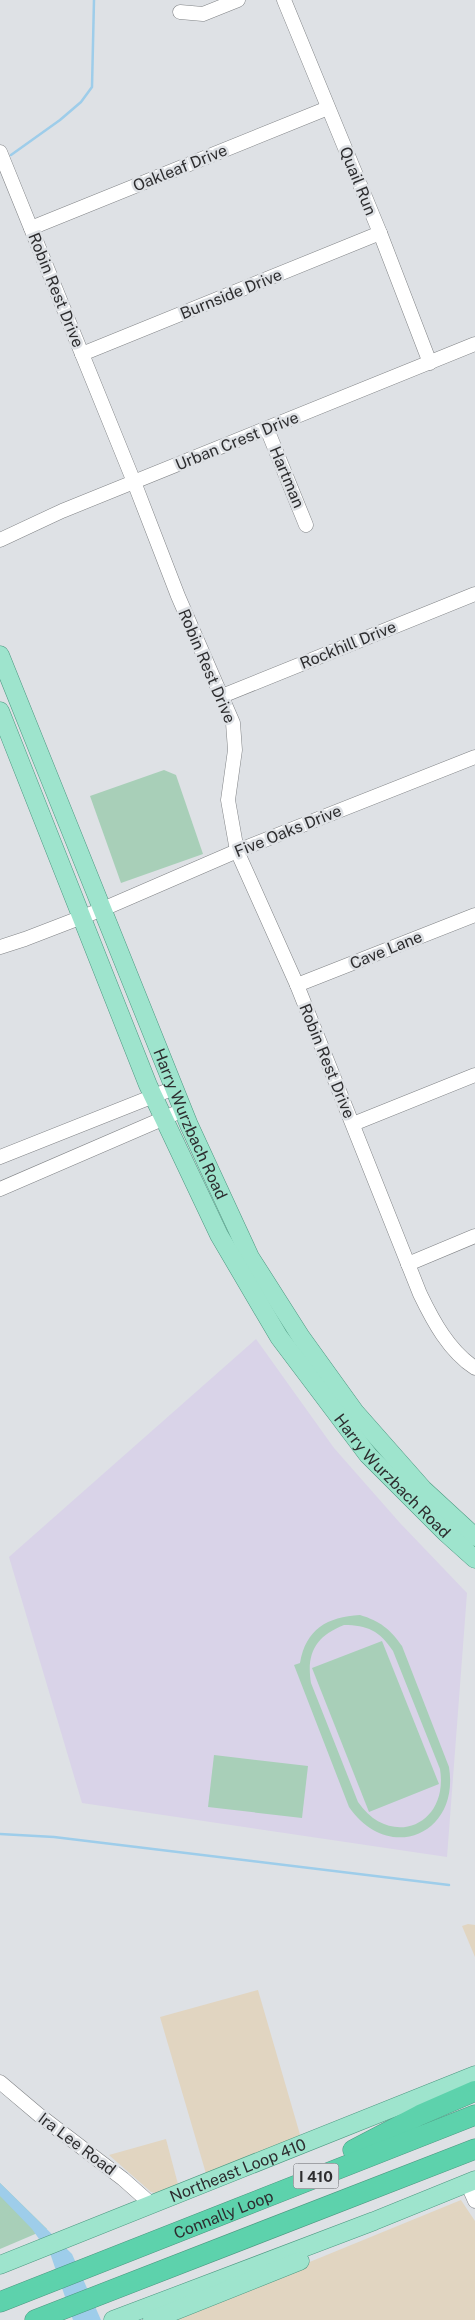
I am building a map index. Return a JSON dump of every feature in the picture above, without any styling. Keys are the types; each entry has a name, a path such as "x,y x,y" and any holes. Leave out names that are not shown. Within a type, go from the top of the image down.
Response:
{"highway":[{"path":"263,2196 420,2116 475,2091"},
{"name":"Connally Loop","path":"0,2302 159,2240 263,2196 475,2115"},
{"name":"Connally Loop","path":"35,2320 475,2149"}],"main road":[{"name":"Harry Wurzbach Road","path":"0,655 183,1110 235,1227 243,1261 279,1337 323,1383 355,1412 423,1489 475,1559"},
{"name":"Harry Wurzbach Road","path":"0,711 162,1118 219,1235 243,1261"},
{"name":"Harry Wurzbach Road","path":"451,1527 475,1537"},
{"name":"Northeast Loop 410","path":"0,2265 475,2075"},
{"path":"113,2320 374,2221 471,2181"},
{"path":"152,2320 275,2272 374,2221"}],"street":[{"path":"180,12 203,14 238,0"},
{"name":"Quail Run","path":"284,0 380,233 430,363"},
{"name":"Oakleaf Drive","path":"31,228 328,108"},
{"name":"Robin Rest Drive","path":"0,152 134,482 178,596 233,722 235,736 228,800 237,851 297,985 408,1264 429,1312 445,1338 461,1357 475,1368"},
{"name":"Burnside Drive","path":"82,354 380,233"},
{"name":"Urban Crest Drive","path":"0,540 62,511 475,344"},
{"name":"Hartman","path":"267,429 306,525"},
{"name":"Rockhill Drive","path":"222,696 475,594"},
{"name":"Five Oaks Drive","path":"0,947 81,917 237,851 475,756"},
{"name":"Cave Lane","path":"297,985 475,915"},
{"path":"353,1124 475,1075"},
{"path":"0,1157 174,1088"},
{"path":"0,1188 183,1110"},
{"path":"219,1235 235,1227"},
{"path":"408,1264 475,1236"},
{"name":"Ira Lee Road","path":"1,2084 118,2175 150,2204"},
{"path":"471,2181 475,2201"}],"shaded area":[{"path":"256,1339 334,1448 400,1523 467,1593 447,1857 82,1803 9,1557"},
{"path":"468,1924 475,1925 475,1957 462,1926"},
{"path":"258,1990 301,2138 207,2177 160,2017"},
{"path":"166,2139 179,2188 164,2195 151,2192 109,2155"},
{"path":"461,2200 475,2221 475,2320 168,2320"}],"green space":[{"path":"164,770 176,775 203,854 121,883 90,796"},
{"path":"360,1615 379,1623 389,1630 402,1646 449,1767 449,1791 444,1810 432,1825 418,1834 401,1837 383,1834 365,1824 349,1807 294,1665 300,1663 307,1641 313,1633 328,1622 348,1616","holes":["344,1625 360,1626 372,1630 383,1638 393,1651 440,1769 440,1789 435,1805 426,1817 414,1825 400,1827 386,1825 371,1816 358,1802 311,1683 310,1663 315,1647 326,1634"]},
{"path":"382,1641 439,1784 369,1812 312,1668"},
{"path":"214,1755 308,1766 302,1818 208,1807"},
{"path":"0,2183 47,2229 0,2249"}],"water":[{"path":"0,2183 72,2254 101,2320 73,2320 51,2256 32,2229 0,2196"}],"waterway":[{"path":"11,155 60,120 81,102 92,87 94,0"},
{"path":"0,1834 54,1837 449,1885"}]}
